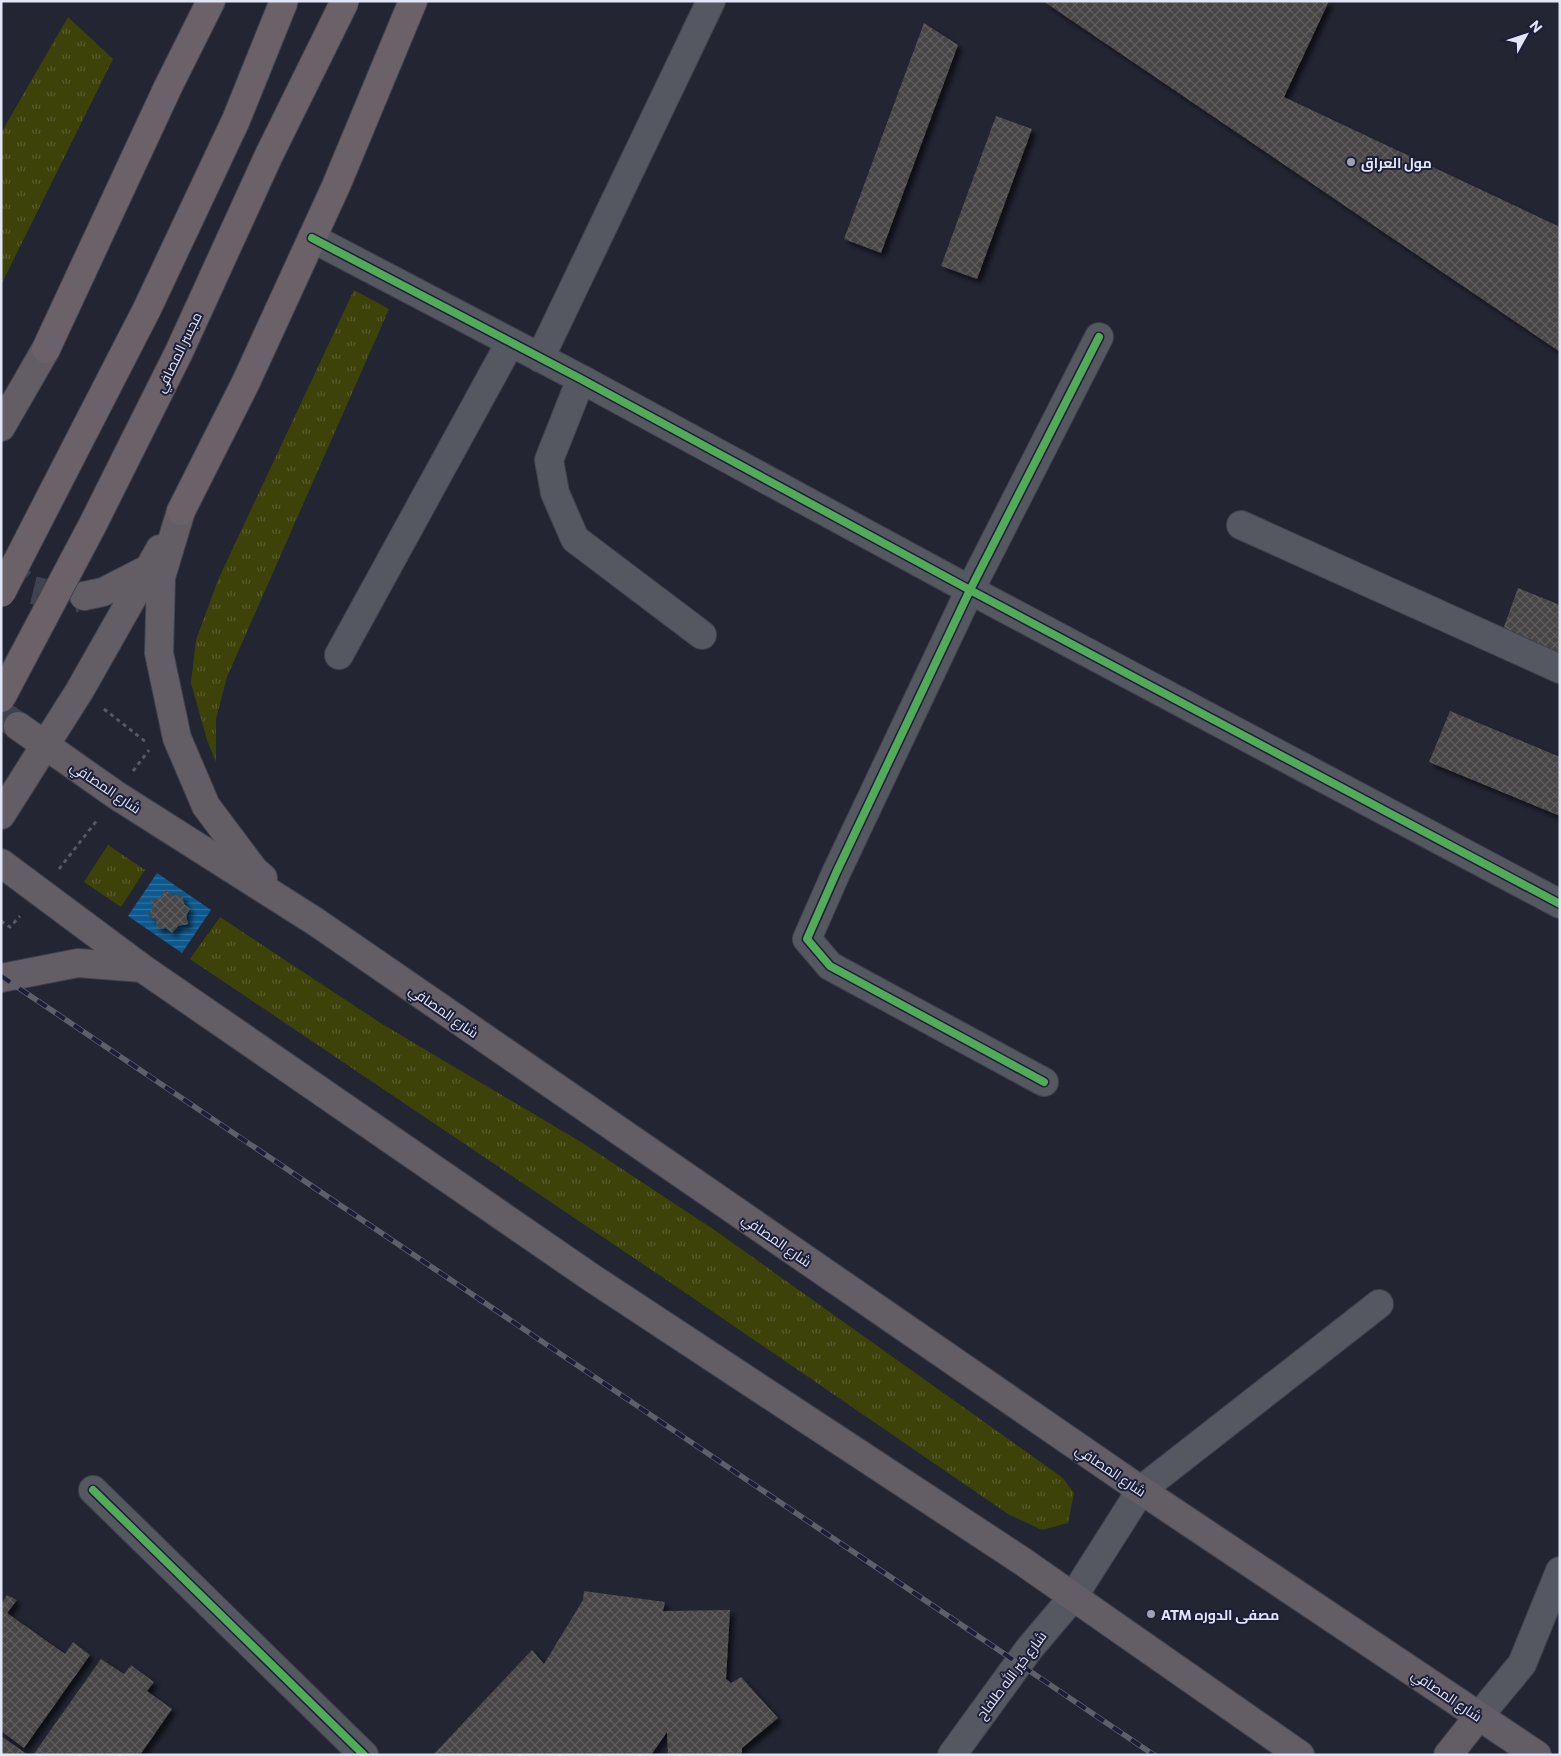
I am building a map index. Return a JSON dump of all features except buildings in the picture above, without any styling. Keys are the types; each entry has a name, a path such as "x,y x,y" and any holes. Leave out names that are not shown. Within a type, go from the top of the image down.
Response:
{"highway":[{"path":"46,349 211,1"},
{"path":"1,593 146,308 236,120 284,1"},
{"name":"مجسر المصافي","path":"1,698 92,526 179,352 269,155 345,1"},
{"path":"181,511 246,382 312,238 413,1"}],"main road":[{"path":"3,417 46,349"},
{"path":"1,815 80,690 181,511"},
{"path":"181,511 161,577 160,654 177,738 206,806 254,870 316,922"},
{"path":"84,596 103,592 150,568"},
{"name":"شارع المصافي","path":"18,726 116,795 316,922 1140,1490 1537,1755"},
{"path":"1,863 142,968 592,1278 1006,1550 1300,1755"},
{"path":"1,978 78,963 142,968"},
{"path":"1448,1755 1479,1716"}],"street":[{"path":"540,358 712,1"},
{"path":"312,238 581,379 970,590 1560,904"},
{"path":"1044,1082 830,966 807,939 836,873 970,590 1099,337"},
{"path":"339,655 510,342"},
{"path":"581,379 549,460 555,493 574,539 702,635"},
{"path":"1241,525 1560,669"},
{"path":"1140,1490 1380,1304"},
{"path":"93,1490 364,1755"},
{"name":"شارع خير الله طلفاح","path":"952,1755 1029,1649 1073,1597 1140,1490"},
{"path":"1479,1716 1522,1664 1560,1571"}],"path":[{"path":"1,921 10,927 41,891 116,795 151,746 177,738"}],"green space":[{"path":"68,17 113,59 1,285 1,133"},
{"path":"354,290 389,309 227,677 216,719 216,762 207,740 191,683 196,640 218,580"},
{"path":"108,845 145,870 121,907 84,882"},
{"path":"220,917 382,1024 581,1142 713,1229 1063,1478 1074,1493 1068,1523 1042,1530 1008,1514 674,1285 190,959"}],"water":[{"path":"157,873 211,910 182,953 128,916"}],"tunnel":[{"path":"1,564 29,589 70,599 77,598"},
{"path":"1,714 18,726"}],"railway":[{"path":"1,976 1154,1755"}],"cycle path":[{"path":"312,238 581,379 970,590 1099,337"},
{"path":"1044,1082 830,966 807,939 836,873 970,590 1560,904"},
{"path":"93,1490 364,1755"}],"place":[{"name":"مول العراق","path":"1351,162"},
{"name":"ATM مصفى الدوره","path":"1151,1614"}]}
